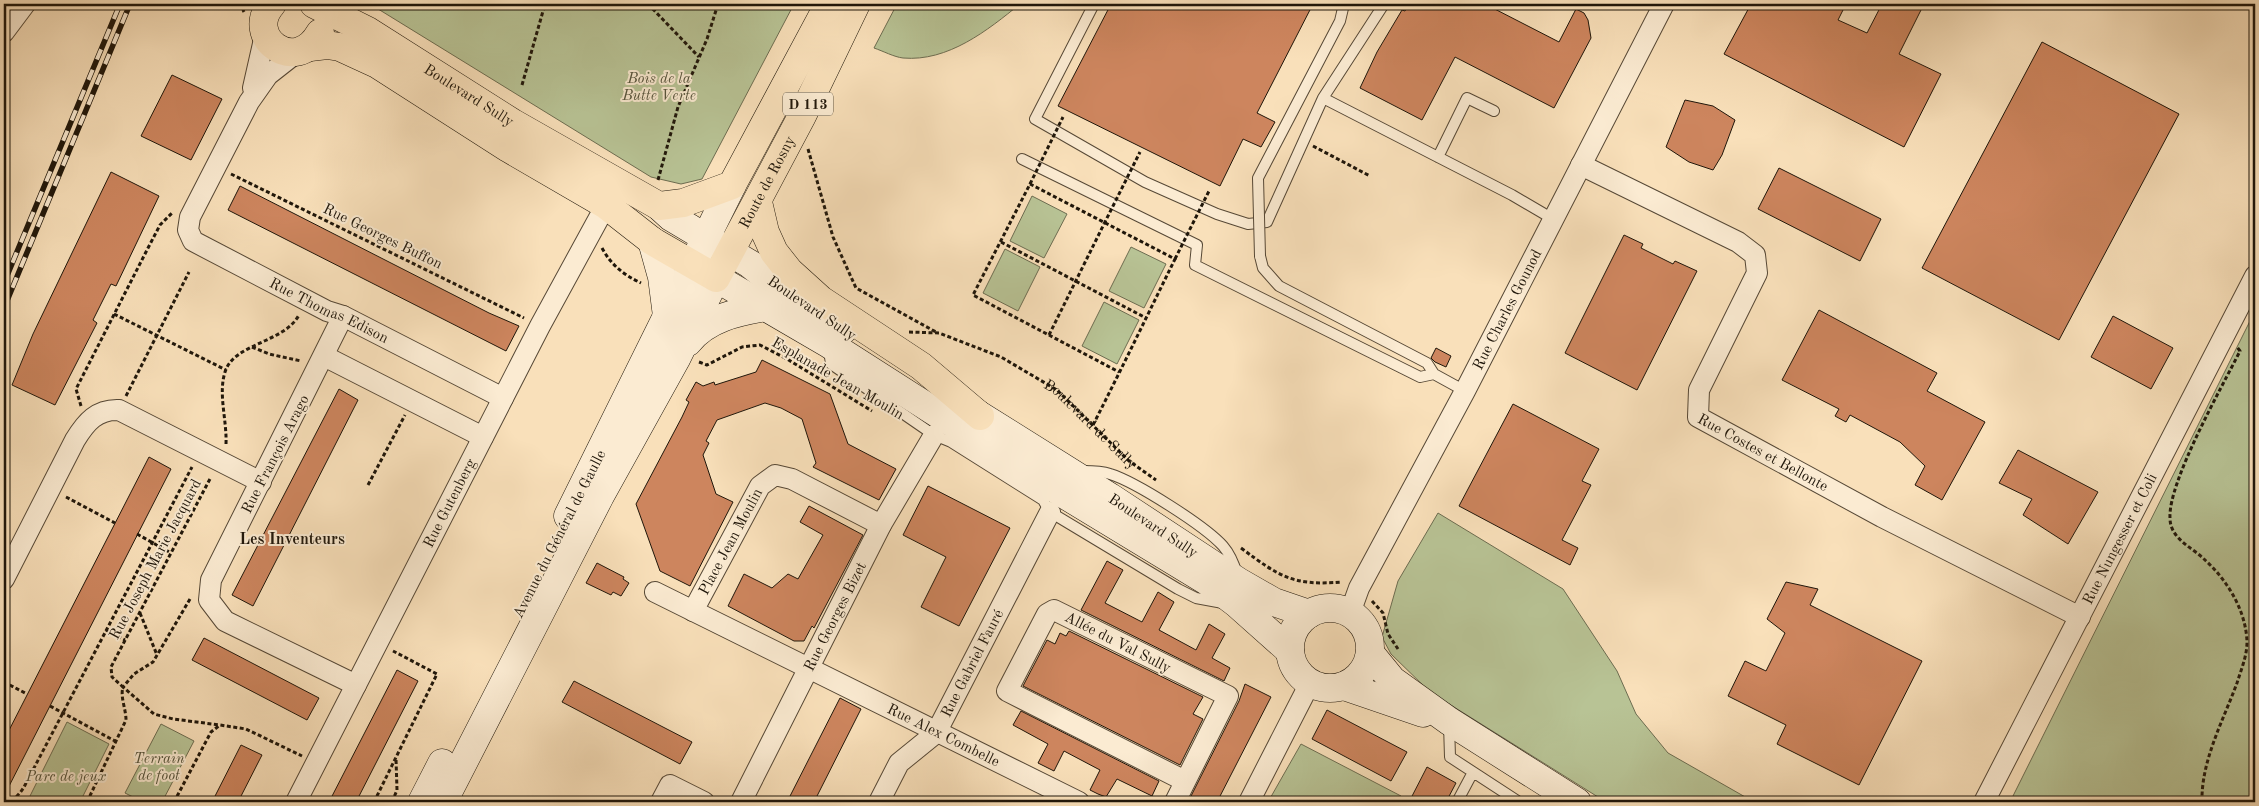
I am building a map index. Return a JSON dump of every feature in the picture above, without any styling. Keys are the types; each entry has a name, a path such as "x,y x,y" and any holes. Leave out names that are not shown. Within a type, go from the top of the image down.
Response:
{"main road":[{"path":"263,17 277,49 302,50 320,34 320,16 313,4"},
{"name":"Boulevard Sully","path":"313,4 368,31 513,123 658,195"},
{"name":"Route de Rosny","path":"732,185 829,4"},
{"name":"Route de Rosny","path":"731,252 758,202 856,4"},
{"name":"Boulevard Sully","path":"302,50 327,45 340,47 364,57 427,95 508,148 606,205 652,242 716,278"},
{"path":"658,195 690,201 732,185"},
{"path":"758,202 765,232 774,252 789,272 822,300 921,366 980,416"},
{"name":"D 113","path":"716,278 731,252"}],"street":[{"path":"4,32 25,4"},
{"name":"Rue Charles Gounod","path":"1355,601 1664,4"},
{"path":"248,102 258,71 263,17"},
{"path":"248,102 268,76 302,50"},
{"name":"Rue Thomas Edison","path":"248,102 197,202 188,230 193,241 306,300 343,316 503,398"},
{"name":"Rue Costes et Bellonte","path":"1580,165 1738,242 1754,255 1757,273 1699,390 1698,417 1882,517 2080,617"},
{"name":"Route de Rosny","path":"706,238 732,185"},
{"name":"Boulevard Sully","path":"658,195 671,217 731,252 817,314 980,416 1068,502"},
{"name":"Rue Gutenberg","path":"296,802 540,326 606,205"},
{"name":"D 113","path":"693,264 706,238"},
{"path":"652,242 662,277 667,316"},
{"name":"Avenue du Général de Gaulle","path":"422,802 582,488 693,264"},
{"name":"Rue Nungesser et Coli","path":"1984,802 2255,276"},
{"name":"Boulevard Sully","path":"716,278 829,344 1068,502 1237,592 1309,614"},
{"name":"Avenue du Général de Gaulle","path":"443,802 600,496 679,353 716,278"},
{"path":"679,353 696,331 705,326 738,313 766,307"},
{"name":"Rue François Arago","path":"209,590 216,570 343,316"},
{"path":"320,363 412,401 483,437"},
{"path":"4,579 50,488 85,425 102,411 119,410 261,482"},
{"name":"Rue Georges Bizet","path":"741,802 881,525 934,434"},
{"name":"Place Jean Moulin","path":"693,611 760,486 774,475 792,479 881,525"},
{"name":"Rue Gabriel Fauré","path":"879,802 899,763 936,733 1068,502"},
{"path":"209,590 209,600 225,621 356,685"},
{"name":"Place Jean Moulin","path":"655,592 809,669"},
{"name":"Boulevard Sully","path":"1237,592 1290,651"},
{"path":"1449,721 1344,686 1327,688 1310,683 1300,675 1293,664 1290,651 1294,630 1309,614 1355,601 1366,630 1370,654 1392,680 1449,721 1577,802"},
{"name":"Allée du Val Sully","path":"1175,802 1228,696 1054,610 1047,614 1007,691 1185,781"},
{"path":"1344,686 1362,674 1370,654"},
{"name":"Rue Alex Combelle","path":"809,669 1079,802"},
{"path":"1249,802 1310,683"},
{"path":"661,802 670,785 704,802"}],"lane":[{"path":"1094,4 1035,119 1145,182 1217,214 1248,224 1267,222 1323,98 1384,4"},
{"path":"1344,4 1340,21 1258,178 1260,256 1263,268 1279,286 1427,363 1434,374 1465,390"},
{"path":"1323,98 1512,195 1553,219"},
{"path":"1438,157 1468,98 1494,111"},
{"path":"1022,159 1197,245 1195,265 1420,377 1434,374"},
{"name":"Boulevard Sully","path":"829,344 831,364 934,434 1043,500 1068,502 1089,534 1196,598 1218,603 1237,592"},
{"path":"1068,502 1089,534"},
{"path":"1449,721 1450,757 1519,802"},
{"path":"1457,802 1473,772"}],"path":[{"path":"522,85 545,4"},
{"path":"642,4 657,12"},
{"path":"648,4 699,57"},
{"path":"658,195 678,107 707,39 718,4"},
{"path":"1063,117 973,295 1120,372"},
{"path":"1284,131 1370,176"},
{"path":"807,146 833,237 856,288 939,333"},
{"path":"1049,336 1140,152"},
{"name":"Rue Georges Buffon","path":"215,166 540,326"},
{"path":"1030,184 1104,224 1175,259"},
{"path":"1093,425 1209,191"},
{"path":"85,425 76,389 160,225 176,210"},
{"path":"600,240 611,263 628,277 645,285"},
{"path":"1001,242 1146,318"},
{"path":"119,410 189,272"},
{"path":"114,314 226,370 235,358 252,347 274,338 295,322 306,300"},
{"name":"Boulevard de Sully","path":"904,332 939,333 1002,357 1058,390 1129,461 1160,482"},
{"path":"2202,802 2204,771 2243,664 2247,645 2246,628 2233,595 2217,572 2204,558 2175,535 2170,520 2170,503 2197,439 2240,351 2227,332"},
{"name":"Esplanade Jean Moulin","path":"679,353 707,365 742,347 760,346 788,359 879,414"},
{"path":"252,347 269,354 320,363"},
{"name":"Rue Joseph Marie Jacquard","path":"123,687 112,677 112,667 225,450 226,414 222,390 226,370"},
{"path":"368,485 412,401"},
{"path":"4,800 9,802 18,796 24,787 200,451"},
{"path":"50,488 115,523"},
{"path":"137,534 171,553"},
{"path":"1235,542 1280,576 1313,584 1344,582 1355,601 1383,613 1388,634 1402,656"},
{"path":"87,802 126,720 126,708 121,692 123,687 134,674 153,662 196,590 209,590"},
{"path":"140,612 157,656"},
{"path":"106,630 125,640"},
{"path":"374,802 437,674 378,643"},
{"path":"4,682 27,694"},
{"path":"123,687 154,714 173,719 246,729 316,764"},
{"path":"50,706 115,742"},
{"path":"174,802 211,732 220,725"},
{"path":"396,759 397,790 393,801 398,802"}],"green space":[{"name":"Bois de la Butte Verte","path":"370,4 794,4 702,179 681,184 651,177"},
{"path":"897,4 1020,4 981,34 951,50 920,58 903,58 874,48"},
{"path":"1032,196 1067,214 1044,258 1010,241"},
{"path":"1131,247 1166,264 1144,308 1109,291"},
{"path":"1005,249 1040,267 1018,311 983,293"},
{"path":"1104,302 1139,320 1117,364 1082,346"},
{"path":"2255,311 2255,802 2010,802"},
{"path":"1438,513 1563,589 1617,671 1636,714 1668,753 1754,802 1606,802 1430,692 1391,654 1382,637 1398,581"},
{"name":"Parc de jeux","path":"67,722 109,744 80,802 27,802"},
{"name":"Terrain de foot","path":"161,724 194,741 162,802 143,802 125,793"},
{"path":"1301,744 1401,796 1398,802 1268,802"}],"building":[{"path":"1111,4 1313,4 1257,113 1275,122 1261,147 1243,139 1220,186 1058,106"},
{"path":"1409,4 1485,4 1559,42 1576,9 1584,13 1588,20 1591,38 1554,108 1455,57 1422,120 1360,88 1377,52 1402,10 1405,11"},
{"path":"1751,4 1846,4 1838,20 1867,33 1882,4 1924,4 1899,54 1941,74 1904,147 1724,54"},
{"path":"2042,42 2179,114 2059,340 1922,268"},
{"path":"172,75 222,99 191,160 141,136"},
{"path":"1685,100 1713,106 1735,120 1722,155 1713,170 1689,162 1666,147"},
{"path":"1779,168 1881,219 1860,261 1758,209"},
{"path":"111,172 159,196 116,286 111,284 93,320 97,323 55,405 12,385 33,334"},
{"path":"240,186 489,313 519,326 506,351 228,210"},
{"path":"1624,235 1643,244 1641,248 1673,264 1675,261 1697,271 1637,390 1565,353"},
{"path":"1819,310 1937,373 1927,391 1985,422 1942,500 1915,485 1925,466 1900,442 1850,415 1846,422 1835,416 1839,409 1782,380"},
{"path":"2113,316 2173,348 2151,389 2091,357"},
{"path":"1436,348 1451,356 1446,367 1431,358"},
{"path":"762,360 830,394 848,444 896,469 879,500 813,467 816,463 802,419 781,408 765,403 717,420 706,441 709,443 703,455 716,494 733,502 690,586 660,571 636,504 682,417 689,402 686,400 696,382 703,386 714,382 715,385 756,372"},
{"path":"339,389 358,400 253,606 232,595"},
{"path":"1513,404 1599,449 1582,481 1591,485 1562,540 1578,548 1570,565 1459,506"},
{"path":"2018,450 2098,492 2068,544 2023,515 2032,499 1999,483"},
{"path":"149,457 171,469 4,796 4,740"},
{"path":"928,486 1010,528 959,626 921,607 946,557 903,535"},
{"path":"809,506 863,535 814,628 812,626 804,641 794,641 728,606 744,574 772,588 788,574 798,579 823,535 800,522"},
{"path":"1107,561 1123,570 1105,603 1142,622 1158,592 1174,602 1159,630 1196,650 1209,624 1225,634 1212,658 1230,668 1224,681 1081,610"},
{"path":"597,563 624,577 623,579 629,583 621,596 613,592 611,595 586,583"},
{"path":"1786,582 1818,589 1810,605 1922,661 1859,785 1777,744 1786,725 1728,696 1745,661 1766,671 1785,633 1767,619"},
{"path":"1069,631 1203,697 1193,714 1203,719 1180,765 1023,686 1047,640 1055,644 1060,633 1066,636"},
{"path":"204,638 319,698 307,720 192,660"},
{"path":"397,670 418,681 356,802 329,802"},
{"path":"574,681 692,742 680,764 562,702"},
{"path":"1245,684 1271,697 1217,802 1188,802 1239,701"},
{"path":"840,698 861,709 814,802 787,802"},
{"path":"1327,710 1407,752 1391,781 1312,739"},
{"path":"1021,711 1159,781 1152,796 1117,779 1106,797 1090,790 1100,770 1064,751 1054,771 1038,763 1048,744 1013,725"},
{"path":"241,745 262,755 238,802 212,802"},
{"path":"1427,767 1456,783 1446,802 1409,802"}],"railway":[{"path":"4,283 120,4"},
{"path":"4,308 130,4"}],"district":[{"name":"Les Inventeurs","path":"292,538"}]}
